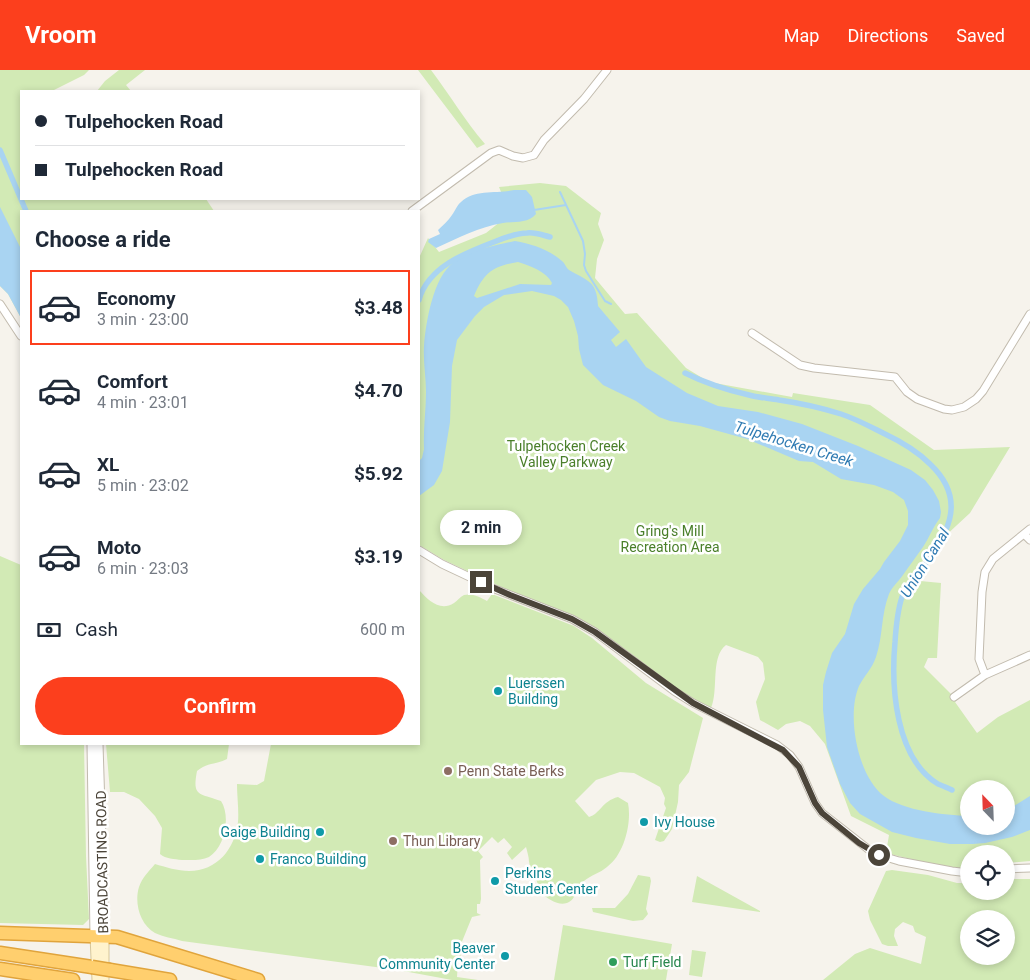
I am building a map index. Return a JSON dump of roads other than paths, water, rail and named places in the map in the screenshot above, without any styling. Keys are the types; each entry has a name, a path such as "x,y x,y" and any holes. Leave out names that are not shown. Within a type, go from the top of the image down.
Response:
{"highway":[{"path":"0,932 117,937 258,980"},
{"path":"0,953 92,967 107,975 170,980"},
{"path":"0,969 74,980"}],"main road":[{"name":"BROADCASTING ROAD","path":"100,936 107,975"},
{"name":"BROADCASTING ROAD","path":"97,980 100,936"}],"street":[{"path":"413,210 461,173 491,153 499,150 523,158 534,155 607,70"},
{"path":"0,304 20,334"},
{"path":"752,333 800,365 895,377 907,392 917,399 944,410 952,410 964,407 976,399 983,391 1030,314"},
{"path":"985,675 980,659 982,592 985,572 993,559 1027,531 1030,540"},
{"path":"420,551 442,564 495,589 572,619 595,632 693,703 777,745 790,755 799,767 815,803 822,813 868,849 879,855 899,861 960,871"},
{"path":"954,697 985,675 1030,655"},
{"name":"BROADCASTING ROAD","path":"92,745 100,936"},
{"name":"BROADCASTING ROAD","path":"98,745 100,936"},
{"path":"1015,869 1030,868"}],"water":[{"path":"526,190 532,197 536,214 533,217 525,221 485,227 436,248 428,242 429,239 440,234 438,230 466,198 479,194"},
{"path":"0,207 20,247 20,316 8,294 0,286"},
{"name":"Tulpehocken Creek","path":"515,241 534,245 545,250 562,261 569,270 590,283 596,291 598,306 620,332 611,340 616,347 626,339 646,367 687,393 718,406 758,412 802,424 858,446 911,470 925,480 939,501 940,518 923,547 889,594 876,657 859,686 855,699 854,729 861,761 875,787 892,801 913,809 960,816 960,835 1015,835 1015,805 1030,796 1030,830 1012,837 973,844 950,844 916,838 892,832 860,814 850,803 840,784 827,747 823,710 823,685 832,653 845,634 854,604 863,589 900,541 908,525 908,511 904,500 893,492 874,485 841,479 813,462 799,461 747,439 659,417 636,401 603,385 583,365 574,321 568,307 554,296 532,291 504,295 484,307 457,340 452,366 450,422 442,471 434,485 420,495 420,460 424,449 426,399 424,346 429,313 436,289 447,269 454,262 476,251","holes":["518,262 546,275 552,283 551,285 520,284 477,298 474,296 486,276 502,266"]}],"waterway":[{"name":"Union Canal","path":"0,150 20,197"},
{"path":"560,192 583,241 586,271 605,301 611,304"},
{"name":"Union Canal","path":"21,200 26,210"},
{"path":"534,210 566,205"},
{"name":"Union Canal","path":"420,298 430,279 439,270 460,256 519,234 533,233 550,237"},
{"name":"Union Canal","path":"685,373 733,391 810,406 852,418 908,446 925,459 942,478 949,492 951,505 950,519 938,546 907,587 902,597 896,625 894,679 899,720 904,739 913,757 924,772 938,784 952,790"}],"place":[{"name":"Luerssen Building","path":"498,691"},
{"name":"Penn State Berks","path":"448,771"},
{"name":"Ivy House","path":"644,822"},
{"name":"Gaige Building","path":"320,832"},
{"name":"Thun Library","path":"393,841"},
{"name":"Franco Building","path":"260,859"},
{"name":"Perkins Student Center","path":"495,881"},
{"name":"Beaver Community Center","path":"505,956"},
{"name":"Turf Field","path":"613,962"}],"park label":[{"name":"Tulpehocken Creek Valley Parkway","path":"566,454"},
{"name":"Gring's Mill Recreation Area","path":"670,540"}]}
